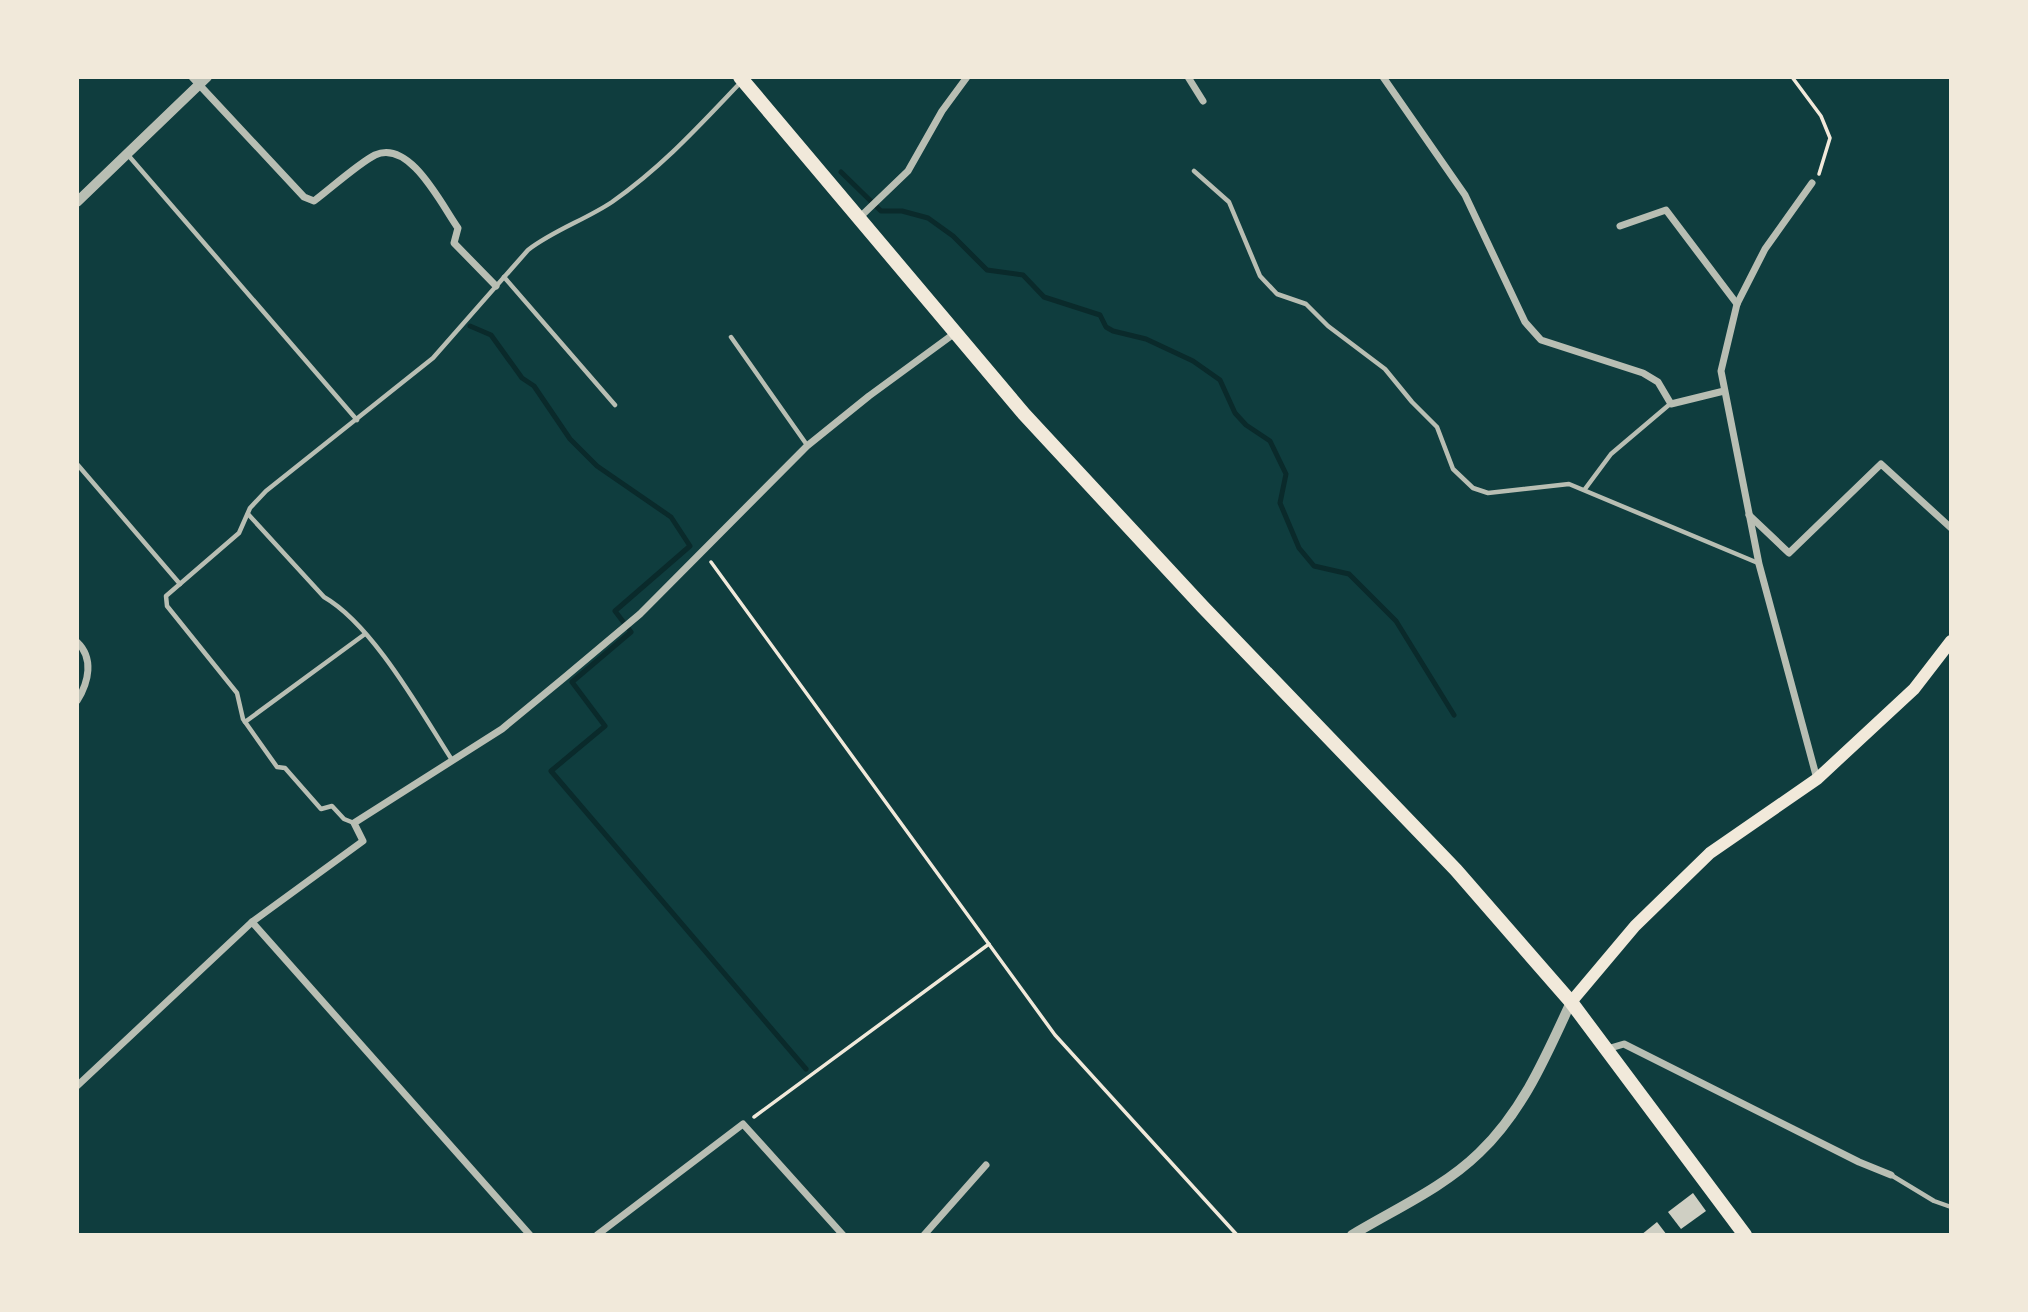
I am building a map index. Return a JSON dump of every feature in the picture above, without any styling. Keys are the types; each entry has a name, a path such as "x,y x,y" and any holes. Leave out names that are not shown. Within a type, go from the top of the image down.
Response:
{"highway":[{"path":"742,78 1024,414 1203,607 1456,870 1571,1002 1745,1235"}],"main road":[{"path":"1571,1002 1635,926 1710,853 1817,779 1914,689 1951,641"}],"street":[{"path":"859,218 908,171 942,111 967,77"},
{"path":"1188,77 1203,101"},
{"path":"1383,77 1465,195 1525,322 1541,340 1643,373 1658,382 1671,404 1724,391"},
{"path":"77,202 199,80 303,197 314,201 376,155 394,152 413,163 457,228 454,243 496,286"},
{"path":"1812,183 1765,249 1737,304 1721,371 1759,564 1817,779"},
{"path":"1620,226 1666,210 1737,304"},
{"path":"77,1086 252,922 363,841 354,824 502,729 640,614 807,446 955,332"},
{"path":"1749,515 1788,553 1881,464 1951,528"},
{"path":"77,642 84,649 89,664 83,691 77,701"},
{"path":"252,922 530,1235"},
{"path":"1352,1235 1433,1188 1478,1154 1505,1125 1533,1084 1571,1002"},
{"path":"1606,1049 1624,1044 1859,1162 1891,1175"},
{"path":"597,1235 743,1124 843,1235"},
{"path":"924,1235 986,1165"}],"lane":[{"path":"354,824 344,819 332,806 321,809 285,768 277,766 245,722 237,693 167,606 166,596 239,533 248,514 266,491 433,358 528,250 545,236 609,204 660,166 742,78"},
{"path":"127,154 356,420"},
{"path":"1194,171 1229,202 1260,276 1277,294 1306,304 1328,326 1385,369 1437,427 1453,469 1473,488 1488,493 1569,484 1759,564"},
{"path":"504,277 615,405"},
{"path":"731,337 807,446"},
{"path":"1585,489 1611,454 1671,404"},
{"path":"77,464 180,584"},
{"path":"248,514 324,597 340,606 383,655 452,760"},
{"path":"245,722 365,634"},
{"path":"1891,1175 1951,1208"}],"path":[{"path":"1792,77 1821,116 1830,138 1819,174 1812,183"},
{"path":"702,550 1055,1035 1237,1235"},
{"path":"743,1124 989,944"}],"building":[{"path":"1693,1193 1706,1211 1681,1229 1668,1212"},
{"path":"1657,1222 1667,1235 1641,1235"}],"waterway":[{"path":"841,172 881,211 902,211 928,218 953,236 987,270 1023,275 1044,297 1100,315 1106,327 1113,331 1146,339 1193,361 1220,380 1235,413 1246,425 1270,441 1286,474 1280,503 1299,548 1314,566 1349,574 1396,621 1454,715"},
{"path":"470,326 491,335 522,378 534,386 570,439 597,466 671,517 690,546 615,611 631,632 572,682 605,726 551,771 806,1069"}]}
